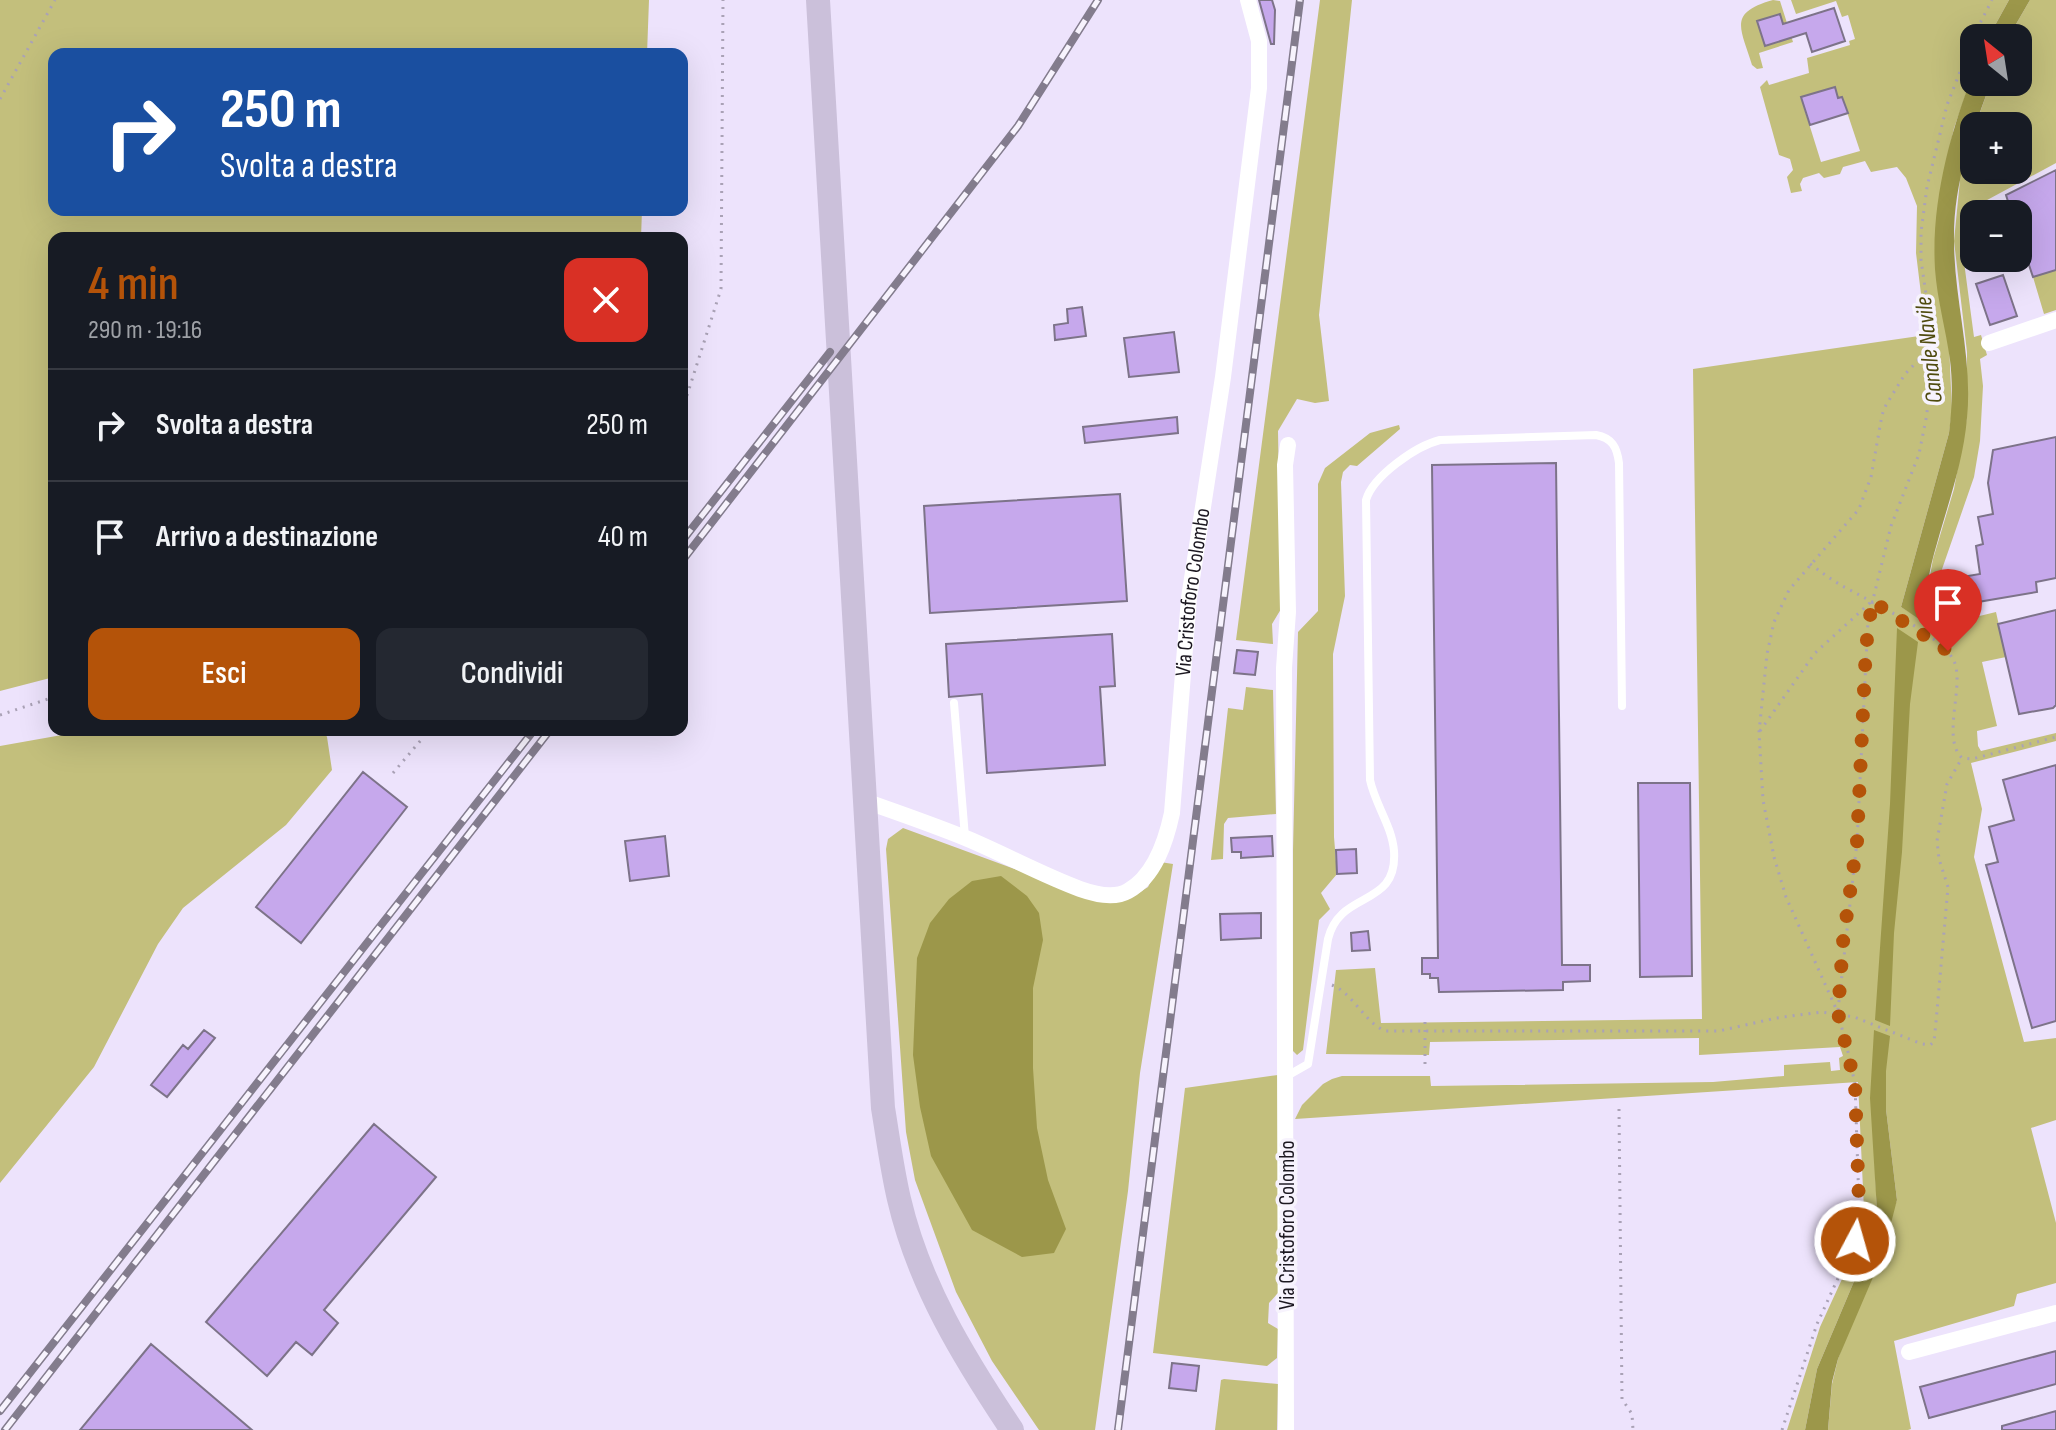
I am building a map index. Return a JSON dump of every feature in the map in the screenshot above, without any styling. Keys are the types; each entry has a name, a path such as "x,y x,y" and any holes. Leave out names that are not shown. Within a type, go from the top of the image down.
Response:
{"main road":[{"path":"818,0 883,1108 899,1200 924,1277 946,1325 1012,1430"}],"street":[{"name":"Via Cristoforo Colombo","path":"865,801 965,838 1081,889 1107,895 1126,893 1141,882 1155,863 1167,836 1175,790 1189,598 1223,377 1259,88 1259,41 1248,0"},
{"path":"1989,343 2056,320"},
{"name":"Via Cristoforo Colombo","path":"1286,1430 1284,659 1288,612 1285,465 1288,445"},
{"path":"1909,1352 2056,1313"}],"lane":[{"path":"1287,1076 1308,1064 1333,924 1347,909 1385,887 1392,878 1392,841 1373,795 1370,768 1366,500 1373,484 1422,446 1440,440 1607,437 1614,445 1619,463 1622,706"},
{"path":"954,703 965,838"}],"path":[{"path":"0,99 55,0"},
{"path":"688,392 721,289 723,0"},
{"path":"1838,1013 1843,942 1857,842 1866,647 1872,601 1891,526 1912,477 1925,433 1930,322 1921,260 1921,232 1927,187 1947,105 1976,31 1992,0"},
{"path":"1782,1430 1810,1341 1845,1267 1857,1227 1859,1205 1855,1084 1838,1013 1790,909 1777,869 1761,788 1759,732 1763,684 1771,633 1789,590 1859,509 1871,477 1886,405 1905,374 1930,348"},
{"path":"1810,564 1948,651 1956,669 1954,744 1962,758"},
{"path":"1759,732 1815,653 1872,601"},
{"path":"0,715 48,699"},
{"path":"393,773 422,736"},
{"path":"1962,758 1972,759 2056,737"},
{"path":"1322,982 1340,989 1380,1029 1392,1032 1719,1031 1807,1013 1838,1013 1930,1045 1934,1042 1948,887 1937,841 1947,784 1962,758"},
{"path":"1425,1022 1425,1064"},
{"path":"1619,1109 1622,1399 1632,1414 1633,1430"}],"shaded area":[{"path":"0,0 649,0 647,48 48,48 48,216 642,216 641,232 48,232 48,679 0,691"},
{"path":"1320,0 1352,0 1319,315 1329,401 1315,403 1297,399 1278,431 1281,609 1272,624 1273,644 1236,640"},
{"path":"1773,0 1780,1 1793,42 1759,53 1763,68 1757,69 1752,65 1741,24 1749,10"},
{"path":"1791,0 2009,0 1996,24 1960,24 1960,96 1965,96 1954,128 1942,182 1952,411 1949,433 1901,607 1922,620 1933,559 1954,489 1967,417 1967,352 1954,241 1960,180 1960,184 2017,184 1987,200 1960,200 1960,272 1965,272 1974,337 1981,335 1987,355 1980,359 1983,386 1980,441 1974,477 1932,598 1938,626 1996,612 2006,657 1982,662 1997,726 1977,731 1981,751 2056,733 2056,741 1971,763 1982,809 1974,857 2024,1042 2056,1038 2056,1120 2031,1128 2056,1223 2056,1283 2017,1294 2014,1306 1894,1341 1911,1429 1908,1430 1828,1430 1832,1384 1838,1359 1897,1200 1885,1082 1871,1081 1877,1211 1869,1246 1817,1369 1805,1430 1787,1430 1820,1327 1859,1242 1864,1210 1858,1082 1295,1119 1302,1105 1323,1084 1342,1076 1430,1076 1431,1086 1713,1082 1784,1076 1784,1065 1830,1062 1831,1071 1840,1070 1839,1058 1843,1056 1840,1047 1699,1055 1699,1038 1430,1042 1429,1055 1326,1054 1336,970 1375,968 1381,1023 1702,1019 1693,369 1926,335 1916,253 1917,206 1906,178 1897,167 1871,172 1865,161 1843,167 1840,174 1824,178 1819,173 1803,178 1800,184 1802,191 1791,193 1787,177 1793,170 1790,159 1779,155 1760,87 1767,80 1769,85 1809,73 1807,58 1850,45 1849,41 1855,39 1848,15 1842,17 1836,1 1796,14","holes":["1834,87 1838,98 1842,97 1860,151 1821,162 1801,98"]},
{"path":"2009,0 2030,0 2016,24 1996,24"},
{"path":"2030,0 2056,0 2056,163 2032,176 2032,112 1980,112 1986,96 2032,96 2032,24 2016,24"},
{"path":"1965,96 1986,96 1980,112 1960,112 1960,179 1954,241 1968,373 1967,418 1958,470 1930,571 1922,621 1901,607 1949,433 1952,378 1935,269 1935,244 1939,193 1957,119"},
{"path":"2056,270 2056,310 2044,314 2033,277"},
{"path":"1399,425 1400,429 1357,466 1350,465 1343,472 1341,482 1345,596 1333,654 1337,874 1321,893 1330,909 1319,920 1303,1050 1297,1055 1293,1051 1293,850 1298,632 1318,611 1318,484 1325,468 1370,433"},
{"path":"1897,628 1918,642 1910,704 1890,1026 1875,1020 1890,804"},
{"path":"1246,687 1273,690 1276,814 1228,818 1224,824 1223,859 1211,860 1228,708 1243,710"},
{"path":"56,736 326,736 332,770 286,825 183,908 158,944 94,1067 0,1183 0,746"},
{"path":"903,828 1077,892 1129,899 1148,887 1160,862 1173,864 1140,1073 1128,1191 1095,1430 1039,1430 992,1361 956,1292 915,1180 906,1132 886,849 888,839"},
{"path":"1001,876 1027,896 1039,913 1043,940 1033,988 1037,1128 1048,1180 1066,1229 1054,1253 1022,1257 972,1230 931,1156 913,1055 917,958 930,923 949,899 972,881"},
{"path":"1874,1030 1890,1036 1886,1109 1897,1200 1883,1254 1838,1359 1832,1382 1828,1430 1805,1430 1817,1369 1869,1246 1877,1211 1870,1098"},
{"path":"1278,1075 1278,1293 1269,1303 1268,1323 1278,1329 1277,1358 1267,1366 1153,1353 1185,1088"},
{"path":"1221,1380 1278,1384 1277,1430 1215,1430"}],"building":[{"path":"1259,0 1272,0 1275,10 1274,44 1271,44"},
{"path":"1834,8 1845,41 1812,52 1806,33 1765,46 1757,21 1780,14 1783,24"},
{"path":"1835,87 1848,113 1810,125 1801,97"},
{"path":"2056,170 2056,270 2033,277 2032,200 2008,200 2006,195"},
{"path":"2003,275 2017,316 1990,325 1976,284"},
{"path":"1082,307 1086,336 1055,340 1054,325 1068,323 1067,309"},
{"path":"1174,332 1179,372 1129,377 1124,338"},
{"path":"1177,417 1178,433 1085,443 1083,427"},
{"path":"2056,437 2056,578 2036,582 2037,592 1966,604 1962,577 1980,574 1976,546 1983,544 1978,517 1993,514 1988,483 1993,450"},
{"path":"1556,463 1562,965 1590,965 1590,981 1563,982 1563,990 1439,992 1438,978 1422,974 1422,958 1438,958 1432,465"},
{"path":"1120,494 1127,601 930,613 924,506"},
{"path":"2056,610 2056,705 2019,714 1998,624"},
{"path":"1112,634 1115,686 1100,687 1105,765 987,773 982,694 949,697 946,644"},
{"path":"1237,650 1258,652 1255,675 1234,673"},
{"path":"2056,765 2056,1021 2032,1028 1986,865 1998,862 1989,827 2014,820 2003,780"},
{"path":"363,772 407,807 301,943 256,907"},
{"path":"1638,783 1690,783 1692,976 1640,977"},
{"path":"665,836 669,876 630,881 625,841"},
{"path":"1272,836 1273,856 1241,858 1241,852 1232,852 1231,838"},
{"path":"1356,849 1357,873 1337,874 1336,850"},
{"path":"1261,913 1261,938 1221,940 1220,914"},
{"path":"1368,931 1370,950 1352,951 1351,933"},
{"path":"204,1030 215,1038 167,1097 151,1085 183,1045 188,1049"},
{"path":"374,1124 436,1177 324,1310 338,1323 312,1355 296,1342 267,1376 206,1322"},
{"path":"151,1344 252,1430 80,1430"},
{"path":"2056,1351 2056,1384 1929,1418 1920,1387"},
{"path":"1172,1363 1199,1366 1196,1391 1169,1388"},
{"path":"2056,1411 2056,1430 2002,1430 2002,1426"}],"railway":[{"path":"688,553 1018,126 1098,0"},
{"path":"1118,1430 1300,0"},
{"path":"688,533 830,352"},
{"path":"0,1411 529,736"},
{"path":"5,1430 545,736"}],"route":[{"path":"1855,1241 1859,1205 1855,1084 1838,1013 1843,942 1857,842 1866,647 1872,601 1948,651"}],"water label":[{"name":"Canale Navile","path":"1929,350"}]}
